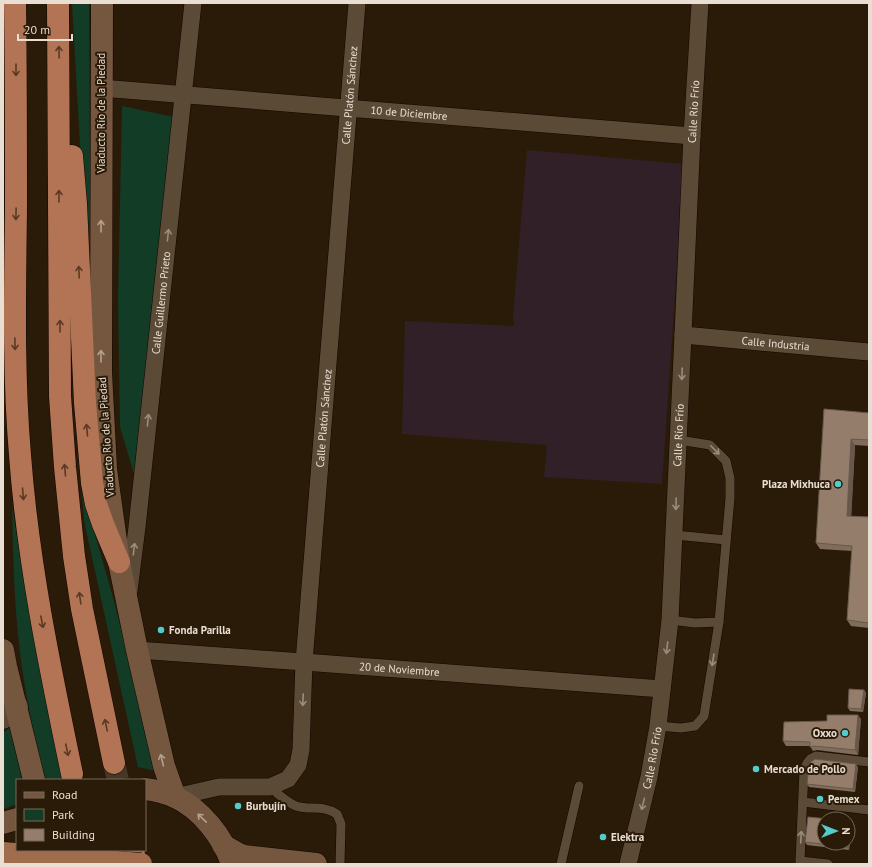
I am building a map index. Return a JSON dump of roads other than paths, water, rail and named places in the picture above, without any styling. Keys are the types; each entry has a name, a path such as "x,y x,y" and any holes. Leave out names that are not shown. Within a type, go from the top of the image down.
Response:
{"highway":[{"path":"15,3 16,135 14,320 15,376 20,462 30,555 39,610 72,774"},
{"path":"58,3 60,396 65,467 72,543 82,609 114,763"},
{"path":"59,77 74,174 85,403 92,483 96,504 119,562"},
{"path":"3,196 6,160 16,135"},
{"path":"89,851 92,864"},
{"path":"133,851 136,864"},
{"path":"3,853 141,864"}],"main road":[{"name":"Viaducto Río de la Piedad","path":"102,3 101,372 106,469 119,562 137,650 164,766 175,797"},
{"path":"3,650 10,712 34,779"},
{"path":"146,789 175,797 193,809 209,824 228,855 233,852 244,856 316,864"},
{"path":"3,823 16,819"},
{"path":"22,864 26,851"}],"street":[{"name":"Calle Guillermo Prieto","path":"127,602 137,527 182,94 193,3"},
{"name":"Calle Platón Sánchez","path":"270,786 288,779 298,766 301,750 304,662 357,3"},
{"name":"Calle Río Frío","path":"628,864 649,777 658,726 670,620 692,136 700,3"},
{"name":"10 de Diciembre","path":"101,88 692,136"},
{"name":"Calle Industria","path":"683,336 869,352"},
{"name":"20 de Noviembre","path":"137,650 662,689"},
{"path":"175,797 218,787 270,786"}],"lane":[{"path":"658,726 681,728 695,726 704,716 719,622 730,498 730,478 726,461 710,445 679,440"},
{"path":"675,535 726,540"},
{"path":"670,620 719,622"},
{"path":"828,864 799,863 804,770 810,759 816,756 869,762"},
{"path":"270,786 281,796 297,806 325,808 337,814 341,824 340,864"},
{"path":"561,864 579,786"},
{"path":"802,802 869,810"}],"tunnel":[{"path":"114,763 118,779"}],"place":[{"name":"Plaza Mixhuca","path":"838,484"},
{"name":"Fonda Parilla","path":"161,630"},
{"name":"Oxxo","path":"845,733"},
{"name":"Mercado de Pollo","path":"756,769"},
{"name":"Pemex","path":"820,799"},
{"name":"Burbujín","path":"238,806"},
{"name":"Elektra","path":"603,837"}]}
